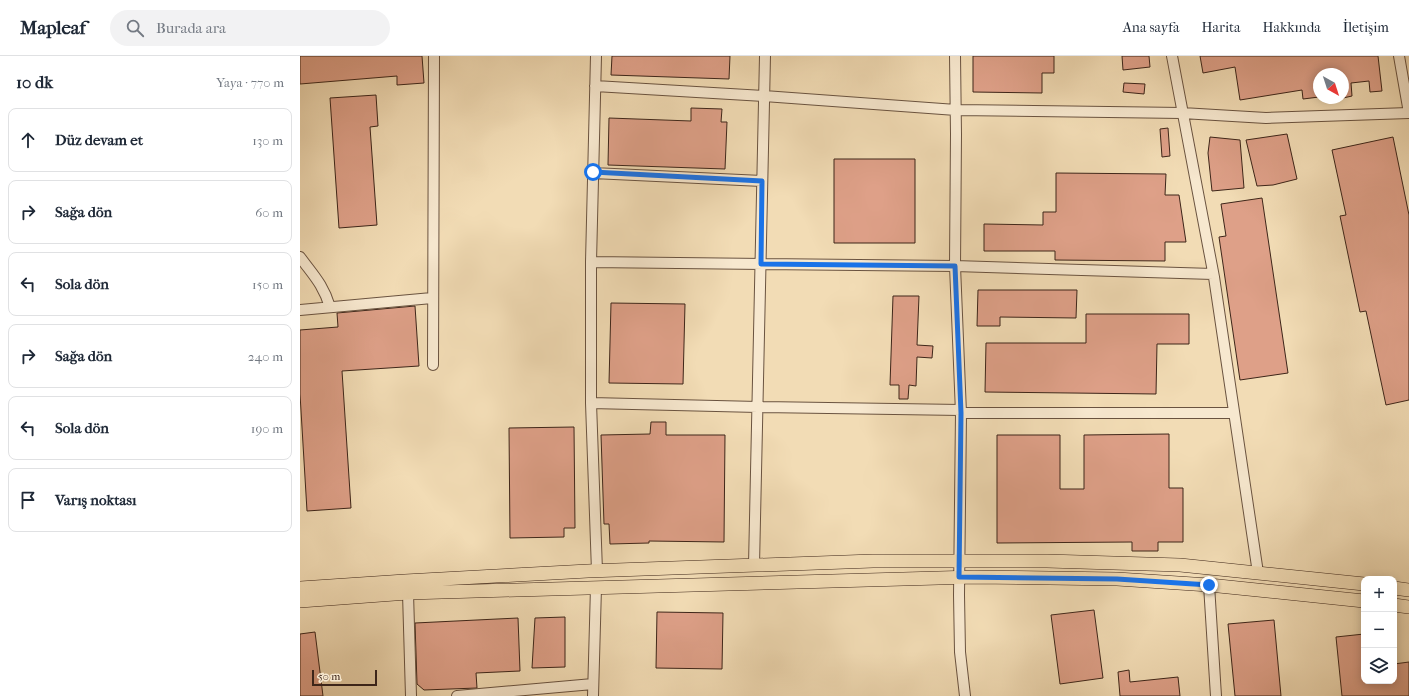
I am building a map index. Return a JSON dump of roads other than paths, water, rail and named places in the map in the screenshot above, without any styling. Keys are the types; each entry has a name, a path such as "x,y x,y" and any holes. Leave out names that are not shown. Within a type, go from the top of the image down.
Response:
{"main road":[{"path":"300,588 597,571 873,561 1047,561 1180,565 1361,584"},
{"path":"300,601 408,593 959,577 1117,579 1209,585 1361,601"},
{"path":"1397,588 1409,590"},
{"path":"1397,605 1409,606"}],"street":[{"path":"433,365 432,298 434,56"},
{"path":"596,56 591,262 591,403 597,571"},
{"path":"754,565 765,56"},
{"path":"954,56 956,110 955,266 961,411 959,561 960,652 965,696"},
{"path":"1172,56 1213,274 1258,573"},
{"path":"595,86 764,96 956,110 1182,113 1266,118 1409,113 1399,56"},
{"path":"593,172 762,181"},
{"path":"300,257 318,280 326,295 330,307"},
{"path":"591,262 955,266 1213,274"},
{"path":"300,310 432,298"},
{"path":"591,403 961,411 1234,413"},
{"path":"1209,585 1216,696"},
{"path":"594,696 593,684 596,587"},
{"path":"408,593 411,696"},
{"path":"457,696 593,684"}]}
